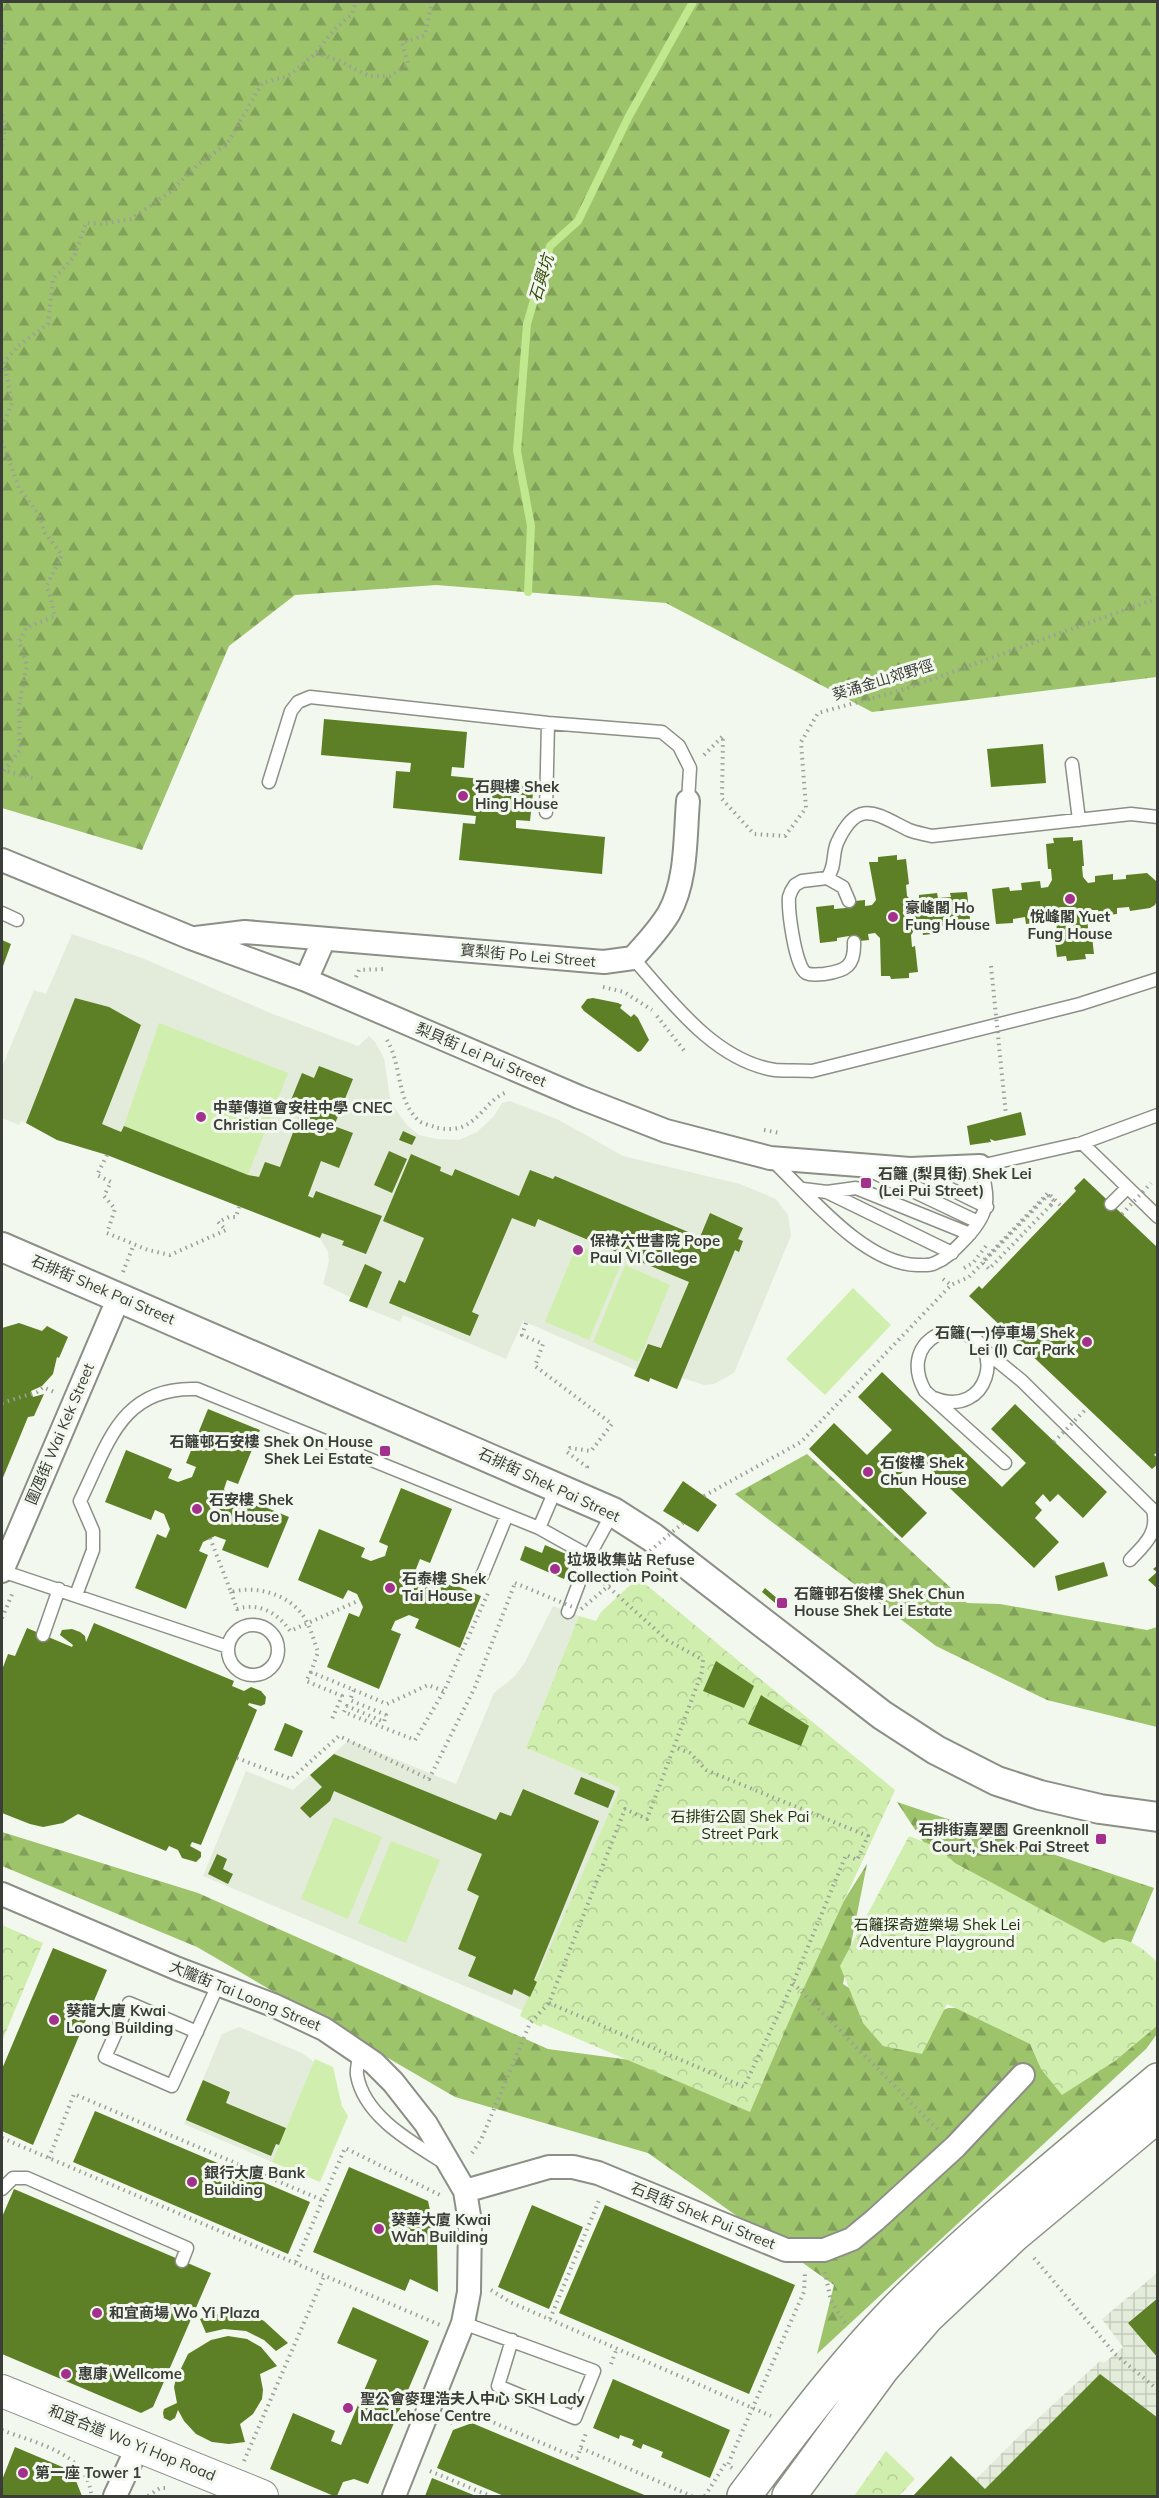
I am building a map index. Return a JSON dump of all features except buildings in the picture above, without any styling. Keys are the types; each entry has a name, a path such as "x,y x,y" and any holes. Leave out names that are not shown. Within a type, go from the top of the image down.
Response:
{"main road":[{"path":"744,2496 796,2427 908,2298 971,2239 1158,2080"},
{"path":"789,2496 882,2369 927,2317 1014,2235 1158,2115"},
{"name":"和宜合道 Wo Yi Hop Road","path":"2,2391 262,2496"}],"street":[{"path":"633,958 656,933 670,911 680,881 688,801"},
{"name":"梨貝街 Lei Pui Street","path":"2,860 191,938 306,980 579,1097 666,1131 770,1158 910,1170 980,1166"},
{"name":"寶梨街 Po Lei Street","path":"191,938 245,932 604,962 633,958"},
{"path":"306,980 324,939"},
{"name":"石排街 Shek Pai Street","path":"2,1247 121,1285 613,1512 652,1537 882,1715 936,1750 997,1781 1040,1795 1100,1809 1158,1817"},
{"name":"圍乪街 Wai Kek Street","path":"2,1571 121,1285"},
{"name":"大隴街 Tai Loong Street","path":"2,1894 218,1985 273,2005 324,2029 360,2052 381,2069 426,2124 454,2169 456,2195 470,2222 469,2292 451,2324 394,2496"},
{"name":"石貝街 Shek Pui Street","path":"456,2195 549,2167 573,2167 598,2173 786,2250 824,2250 852,2239 868,2226 955,2147 1023,2076"},
{"path":"115,2496 138,2446"}],"lane":[{"path":"268,782 291,711 298,702 310,697 548,723 662,732 680,746 690,768 688,801"},
{"path":"546,812 548,723"},
{"path":"1072,764 1079,820"},
{"path":"827,878 833,871 834,850 842,834 851,821 861,815 874,813 890,818 910,831 932,836 1131,814 1158,818"},
{"path":"849,901 843,887 827,878 802,881 795,885 789,898 797,961 806,972 814,975 842,971 848,967 853,956 854,942"},
{"path":"2,913 17,920"},
{"path":"633,958 684,1016 713,1041 740,1058 774,1070 812,1071 1080,1004 1158,979"},
{"path":"770,1158 845,1231 874,1253 906,1264 933,1265 952,1253 970,1234 987,1207 985,1179 980,1166 1082,1143 1158,1115"},
{"path":"1082,1143 1158,1217"},
{"path":"864,1167 978,1222"},
{"path":"910,1170 987,1207"},
{"path":"803,1189 827,1192 856,1188 970,1234"},
{"path":"1111,1204 1127,1188"},
{"path":"827,1192 952,1253"},
{"path":"1005,1463 925,1390 919,1381 918,1358 923,1347 931,1338 942,1333 953,1332 965,1334 975,1340 1022,1381 1155,1508 1154,1530 1148,1541 1130,1560"},
{"path":"934,1398 945,1402 957,1402 968,1399 978,1392 987,1372 987,1360 983,1349"},
{"path":"76,1595 93,1550 93,1532 80,1501 115,1429 125,1415 167,1390 197,1389 539,1528 589,1556"},
{"path":"539,1528 556,1486"},
{"path":"568,1612 589,1556 613,1512"},
{"path":"482,1576 507,1515"},
{"path":"2,1571 228,1647"},
{"path":"43,1635 59,1589"},
{"path":"257,1625 272,1633 278,1649 273,1665 259,1674 251,1675 243,1674 231,1663 228,1647 230,1639 241,1627 257,1625"},
{"path":"197,2032 129,2003 105,2057 172,2086 197,2032 218,1985"},
{"path":"360,2052 357,2073 362,2092 372,2106 408,2140 454,2169"},
{"path":"2,2189 13,2178 27,2178 187,2248 182,2261"},
{"path":"77,2216 82,2202"},
{"path":"451,2324 512,2340 594,2372 575,2418 498,2386 512,2340"}],"path":[{"path":"2,427 12,403 4,362 18,346 48,324 52,279 74,257 86,223 102,224 131,219 170,192 196,166 227,144 262,83 288,76 316,53 333,31 352,14 356,2"},
{"path":"316,53 340,61 369,76 390,76 408,64 402,43 425,35 432,2"},
{"path":"2,25 5,43 2,50"},
{"path":"2,114 5,126 2,148"},
{"path":"2,441 19,488 39,515 45,533 62,555 47,585 55,616 26,628 19,642 27,665 19,706 20,750 3,770 37,779"},
{"name":"葵涌金山郊野徑","path":"690,768 723,736 722,799 754,834 785,836 806,808 801,742 818,713 902,690 1158,598"},
{"path":"991,966 1006,1115"},
{"path":"366,983 355,978 359,970 390,969"},
{"path":"595,985 624,992 652,1010 686,1053"},
{"path":"382,1033 395,1058 400,1090 419,1121 442,1130 464,1127 481,1114 497,1095 512,1091"},
{"path":"762,1130 784,1134"},
{"path":"107,1155 98,1175 111,1182 104,1196 115,1209 106,1233 170,1255 226,1230 218,1222 229,1217 236,1217 239,1207"},
{"path":"1122,1214 1151,1184"},
{"path":"704,1496 801,1442 951,1285 969,1277 1048,1195 1054,1202 988,1269 982,1262 1048,1193 1061,1206"},
{"path":"121,1285 134,1244"},
{"path":"526,1323 522,1335 543,1344 535,1366 612,1424 591,1451 570,1448 567,1452 587,1467 585,1472"},
{"path":"2,1404 37,1392 43,1387 57,1393"},
{"path":"1054,1442 1087,1408"},
{"path":"237,1758 291,1779 339,1736 429,1779 475,1687 515,1583 580,1610 683,1523"},
{"path":"210,1538 237,1609 254,1607 274,1614 290,1631 360,1600"},
{"path":"472,2153 481,2140 530,2023 549,2003 625,1809 647,1819 702,1672 703,1660 667,1640 604,1583 608,1560 630,1552"},
{"path":"354,1690 350,1700 386,1715 384,1722 347,1706 344,1712 415,1740 444,1691 494,1581 482,1576"},
{"path":"231,1592 247,1590 273,1594 293,1605 307,1622 318,1652 306,1681 342,1696 332,1719"},
{"path":"311,1672 387,1704 428,1685 444,1691"},
{"path":"549,2003 744,2087 793,1983 846,1855 857,1860 868,1836 706,1770 690,1753 674,1747"},
{"path":"793,1983 933,2125"},
{"path":"49,2158 74,2094 322,2200"},
{"path":"2,2138 296,2262 451,2324"},
{"path":"296,2262 345,2148 456,2195"},
{"path":"550,2319 601,2196"},
{"path":"1034,2258 1115,2354 1158,2390"},
{"path":"734,2450 804,2292 804,2271"},
{"path":"233,2484 325,2274"},
{"path":"827,2281 831,2301 842,2318"},
{"path":"496,2293 510,2302 771,2416"},
{"path":"450,2423 471,2413 577,2458 581,2448 692,2496"},
{"path":"2,2430 67,2457 80,2466 92,2496"},
{"path":"705,2496 727,2464"},
{"path":"430,2471 490,2496"},
{"path":"148,2496 160,2488 169,2488"}],"shaded area":[{"path":"72,934 142,958 273,1014 358,1046 369,1036 384,1058 393,1106 407,1125 419,1135 459,1140 477,1132 493,1117 502,1103 510,1101 559,1120 623,1156 740,1184 776,1199 788,1215 791,1236 734,1373 714,1384 704,1385 682,1378 677,1389 651,1379 649,1382 634,1376 636,1370 523,1321 506,1359 403,1315 400,1322 349,1301 350,1297 323,1284 329,1261 328,1252 320,1238 107,1155 57,1140 21,1121 19,1125 2,1118 2,1067 34,990 46,994"},
{"path":"553,1606 579,1616 526,1748 620,1788 524,2011 203,1876 246,1771 293,1790 349,1740 456,1784 494,1693 515,1676 525,1662"},
{"path":"239,2027 302,2053 314,2062 272,2162 184,2124 222,2034"},
{"path":"1157,2273 1157,2496 913,2496 951,2456 976,2479 1100,2361 1104,2363 1123,2347 1102,2319"}],"green space":[{"path":"2,2 1157,2 1157,677 872,712 666,603 436,585 295,595 229,646 142,850 2,808"},
{"path":"159,1023 288,1073 248,1175 124,1126"},
{"path":"577,1245 621,1264 589,1340 545,1322"},
{"path":"625,1265 670,1285 638,1362 593,1342"},
{"path":"853,1288 891,1325 825,1395 786,1359"},
{"path":"807,1454 967,1603 1000,1604 1147,1630 1157,1627 1157,1727 1047,1700 936,1646 735,1494"},
{"name":"石排街公園 Shek Pai Street Park","path":"638,1578 895,1790 796,2005 750,2112 543,2024 541,2027 520,2016 620,1788 526,1748 579,1616 596,1621 601,1612"},
{"path":"897,1802 1154,1888 1130,1945 1157,2015 1157,2034 1146,2049 817,2354 834,2285 648,2153 455,2097 197,1947 2,1866 2,1832 198,1893 548,2049 735,2074 867,1864 843,1984 908,2026 948,2008 1046,2009 939,1866"},
{"path":"334,1817 382,1837 348,1919 301,1899"},
{"name":"石籬探奇遊樂場 Shek Lei Adventure Playground","path":"909,1836 939,1848 955,1863 1104,1943 1117,1939 1125,1940 1146,1952 1157,1962 1157,2026 1115,2061 1062,2095 1041,2069 1030,2044 947,2004 922,2054 883,2046 863,2023 840,1966"},
{"path":"391,1841 440,1860 406,1943 358,1923"},
{"path":"2,1925 43,1943 2,2041"},
{"path":"315,2059 333,2067 342,2106 348,2116 320,2182 272,2162"},
{"path":"886,2451 915,2479 899,2496 854,2496"}],"waterway":[{"name":"石興坑","path":"528,592 531,526 517,451 527,324 550,246 578,221 629,116 693,2"}],"place":[{"name":"石興樓 Shek Hing House","path":"463,796"},
{"name":"悅峰閣 Yuet Fung House","path":"1070,899"},
{"name":"豪峰閣 Ho Fung House","path":"893,917"},
{"name":"中華傳道會安柱中學 CNEC Christian College","path":"201,1117"},
{"name":"石籬 (梨貝街) Shek Lei (Lei Pui Street)","path":"866,1183"},
{"name":"保祿六世書院 Pope Paul VI College","path":"578,1250"},
{"name":"石籬(一)停車場 Shek Lei (I) Car Park","path":"1087,1342"},
{"name":"石籬邨石安樓 Shek On House Shek Lei Estate","path":"385,1451"},
{"name":"石俊樓 Shek Chun House","path":"868,1472"},
{"name":"石安樓 Shek On House","path":"197,1509"},
{"name":"垃圾收集站 Refuse Collection Point","path":"555,1569"},
{"name":"石泰樓 Shek Tai House","path":"390,1588"},
{"name":"石籬邨石俊樓 Shek Chun House Shek Lei Estate","path":"782,1603"},
{"name":"石排街嘉翠園 Greenknoll Court, Shek Pai Street","path":"1101,1839"},
{"name":"葵龍大廈 Kwai Loong Building","path":"54,2020"},
{"name":"銀行大廈 Bank Building","path":"192,2182"},
{"name":"葵華大廈 Kwai Wah Building","path":"379,2229"},
{"name":"和宜商場 Wo Yi Plaza","path":"97,2313"},
{"name":"惠康 Wellcome","path":"66,2374"},
{"name":"聖公會麥理浩夫人中心 SKH Lady MacLehose Centre","path":"348,2408"},
{"name":"第一座 Tower 1","path":"23,2473"}]}
